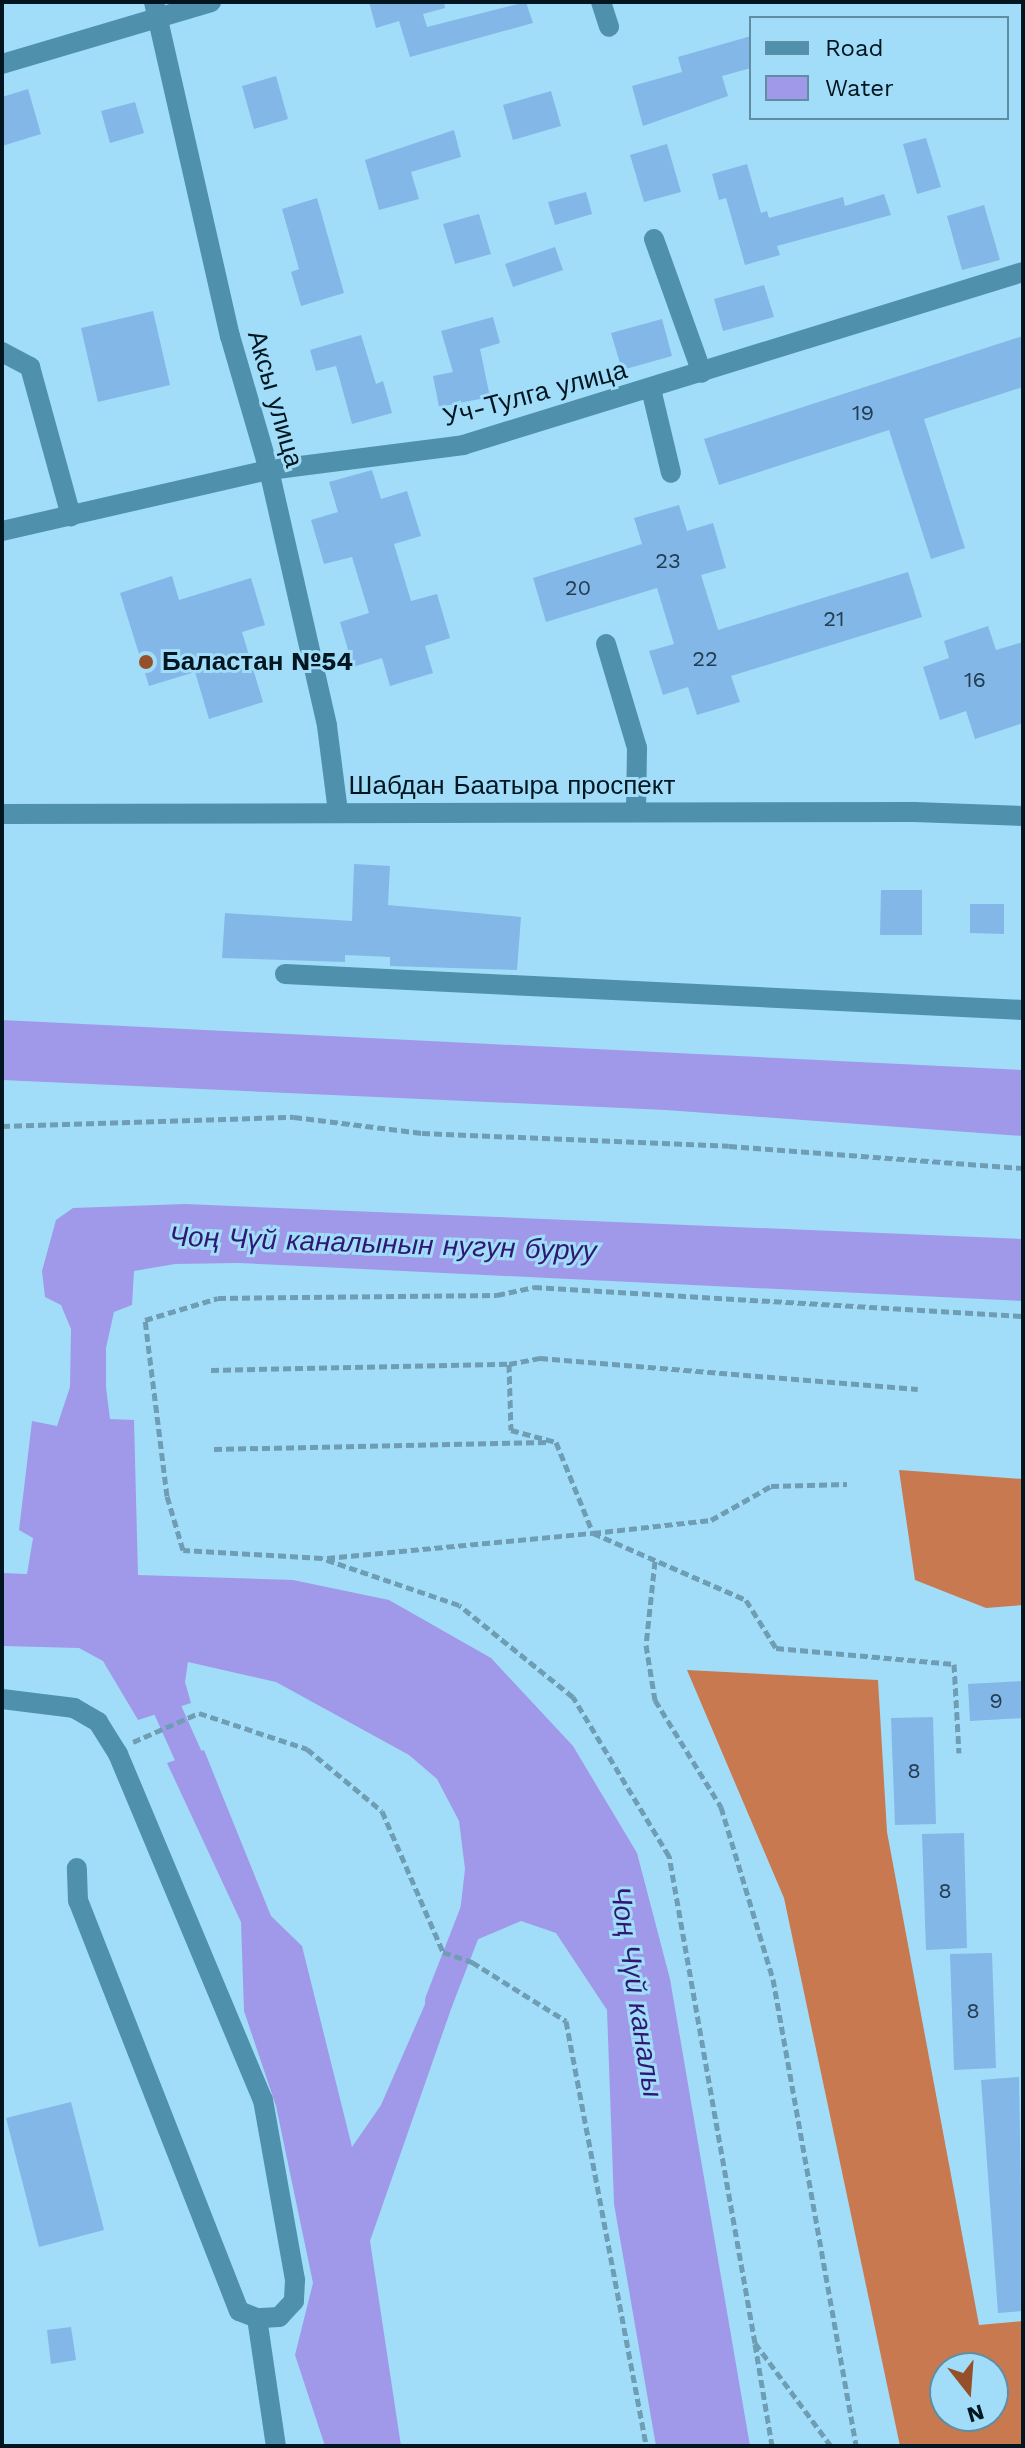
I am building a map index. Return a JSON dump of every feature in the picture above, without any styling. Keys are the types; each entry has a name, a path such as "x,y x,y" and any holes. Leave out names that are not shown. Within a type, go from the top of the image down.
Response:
{"street":[{"path":"2,64 156,10 211,2"},
{"path":"601,2 609,27"},
{"name":"Аксы улица","path":"156,10 230,336 269,470 327,726 338,812"},
{"path":"654,239 702,373"},
{"name":"Уч-Тулга улица","path":"2,531 269,470 463,445 1023,272"},
{"path":"2,352 30,367 71,516"},
{"path":"651,389 671,473"},
{"path":"606,644 637,748 636,811"},
{"name":"Шабдан Баатыра проспект","path":"2,814 636,811 1023,816"},
{"path":"285,974 1023,1010"},
{"path":"2,1699 74,1708 98,1722 118,1754 257,2086 295,2280 294,2301 279,2317 257,2318 239,2311 78,1901 77,1868"},
{"path":"257,2318 276,2446"}],"path":[{"path":"2,1126 294,1117 422,1133 729,1146 1023,1168"},
{"path":"847,1484 771,1486 711,1520 593,1533 322,1558 183,1550 167,1496 145,1320 218,1298 497,1295 534,1287 1023,1316"},
{"path":"211,1370 509,1364 540,1358 918,1389"},
{"path":"509,1364 511,1430 556,1442"},
{"path":"214,1449 556,1442"},
{"path":"556,1442 593,1533 746,1600 776,1648 954,1664 959,1753"},
{"path":"322,1558 459,1605 573,1697 669,1856 772,2446"},
{"path":"655,1561 646,1645 655,1700 721,1807 773,1979 798,2144 856,2446"},
{"path":"142,1735 199,1713 307,1749 382,1811 443,1952 472,1962 566,2021 646,2446"},
{"path":"755,2343 831,2446"}],"shaded area":[{"path":"899,1470 1023,1479 1023,1605 986,1608 915,1580"},
{"path":"687,1670 878,1680 887,1832 979,2325 1023,2321 1023,2446 900,2446 784,1898"}],"water":[{"path":"2,1020 1023,1070 1023,1136 666,1110 2,1080"},
{"name":"Чоң Чүй каналынын нугун буруу","path":"185,1204 1023,1239 1023,1301 238,1263 175,1264 134,1271 132,1305 114,1312 106,1348 106,1387 110,1419 134,1420 138,1575 293,1580 389,1600 491,1658 573,1746 637,1853 670,1979 750,2446 656,2446 614,2204 607,2010 556,1933 521,1921 469,1943 457,1938 465,1869 459,1821 437,1779 409,1755 276,1682 188,1662 185,1682 191,1703 138,1720 103,1661 79,1648 2,1646 2,1573 27,1574 33,1538 19,1530 32,1421 57,1426 70,1387 71,1329 61,1305 45,1297 42,1271 56,1220 73,1208"},
{"path":"204,1750 271,1916 302,1946 352,2147 381,2105 443,1963 464,1972 370,2241 401,2446 325,2446 295,2355 313,2283 276,2106 244,2011 241,1922 167,1763"}],"building":[{"path":"369,2 444,2 445,8 423,14 427,27 526,2 533,23 410,57 399,21 376,28"},
{"path":"749,37 749,69 722,76 728,96 643,126 632,86 682,72 678,57"},
{"path":"276,76 288,119 254,129 242,86"},
{"path":"28,89 41,134 2,146 2,97"},
{"path":"551,91 561,126 513,140 503,105"},
{"path":"135,102 144,133 110,143 101,111"},
{"path":"454,130 461,157 411,172 419,199 379,210 365,160"},
{"path":"926,138 941,187 917,194 903,144"},
{"path":"667,144 681,192 644,202 630,155"},
{"path":"747,164 761,213 767,211 769,218 843,197 845,206 884,194 891,215 777,246 780,255 745,265 726,198 719,200 712,174"},
{"path":"586,192 592,214 555,225 548,202"},
{"path":"317,198 344,293 301,306 291,272 299,269 282,209"},
{"path":"984,205 1000,260 962,270 947,216"},
{"path":"479,214 491,254 455,264 443,224"},
{"path":"555,247 563,270 513,287 505,264"},
{"path":"764,285 774,317 723,331 714,299"},
{"path":"153,311 170,385 98,402 81,328"},
{"path":"493,317 500,343 480,349 490,397 439,407 433,376 453,372 441,331"},
{"path":"662,319 672,356 622,370 611,333"},
{"path":"361,335 376,384 383,381 392,413 352,424 336,366 316,371 310,350"},
{"path":"1023,336 1023,387 924,419 965,548 931,559 889,430 719,485 704,439"},
{"path":"372,470 381,499 407,491 421,536 394,544 411,601 437,594 450,638 425,646 433,673 390,686 382,658 353,667 340,622 369,613 352,557 324,564 311,520 338,512 329,482"},
{"path":"679,505 687,531 713,523 726,568 701,575 718,630 908,572 922,617 731,676 740,702 697,715 688,687 663,695 649,651 674,644 657,588 546,622 533,578 642,544 634,518"},
{"path":"172,576 179,600 251,578 265,625 242,632 263,702 209,719 195,672 149,686 120,593"},
{"path":"988,626 996,650 1023,642 1023,723 975,739 966,711 940,720 923,667 949,658 944,641"},
{"path":"354,864 390,866 388,905 521,917 517,970 390,966 390,957 345,955 345,962 222,958 225,913 352,921"},
{"path":"881,890 922,890 922,935 880,935"},
{"path":"970,904 1004,904 1004,934 970,933"},
{"path":"1023,1681 1023,1718 970,1721 968,1684"},
{"path":"933,1717 936,1824 895,1825 891,1718"},
{"path":"964,1833 967,1948 926,1950 922,1834"},
{"path":"992,1953 996,2068 954,2070 950,1954"},
{"path":"1019,2077 1023,2311 998,2313 981,2080"},
{"path":"71,2102 104,2230 39,2247 6,2118"},
{"path":"71,2327 76,2360 51,2364 47,2330"}],"waterway":[{"name":"Чоң Чүй каналы","path":"153,1677 203,1789"},
{"path":"439,2001 476,1906"}],"place":[{"name":"Баластан №54","path":"146,662"}]}
